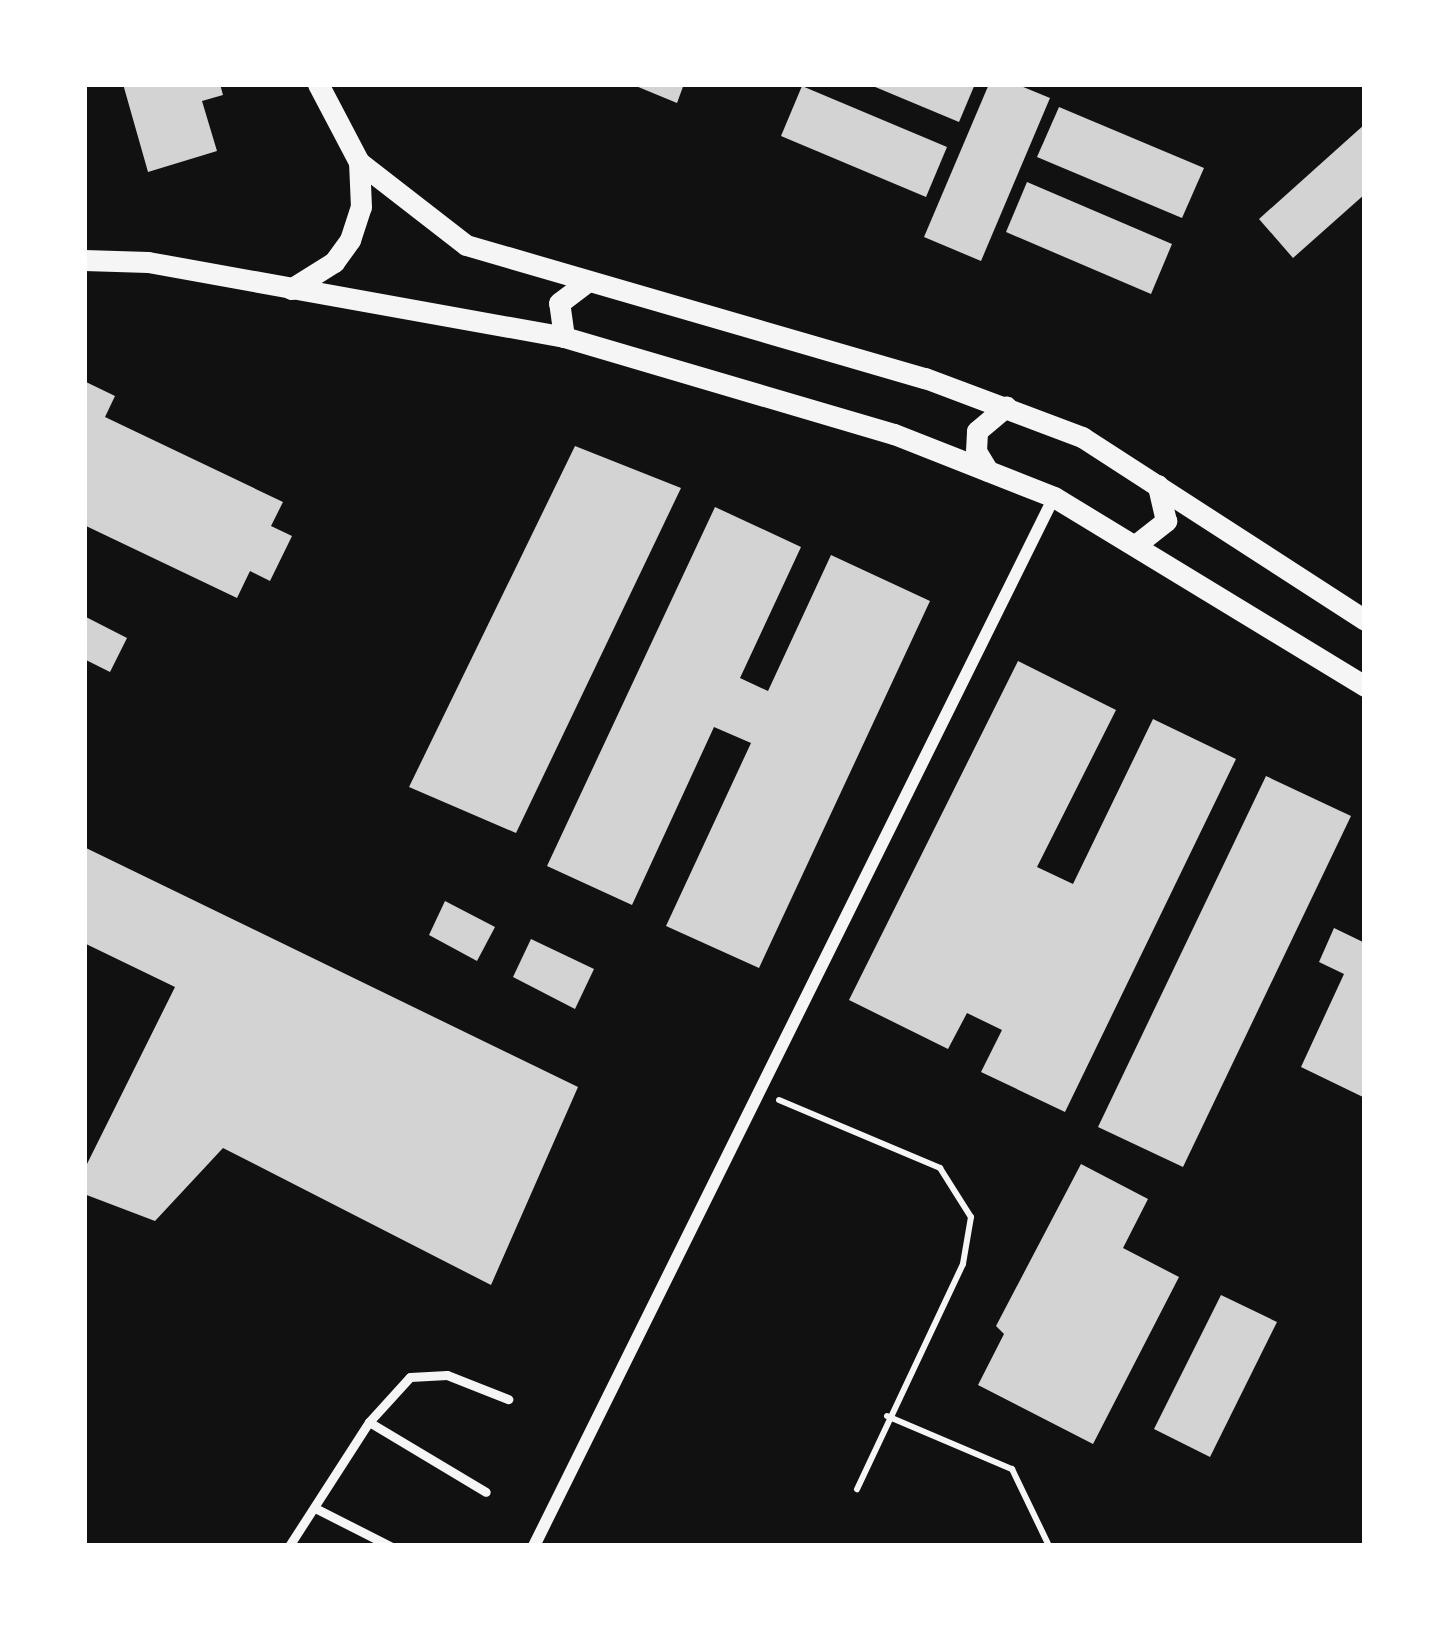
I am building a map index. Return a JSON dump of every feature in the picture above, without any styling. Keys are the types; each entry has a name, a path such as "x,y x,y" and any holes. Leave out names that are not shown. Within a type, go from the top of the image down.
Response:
{"street":[{"path":"318,84 359,162 466,245 1006,407 1082,437 1365,620"},
{"path":"291,289 334,262 350,240 361,206 359,162"},
{"path":"84,260 148,262 564,338 894,434 1054,497 1138,543 1365,686"},
{"path":"564,338 559,303 587,282"},
{"path":"988,471 976,451 976,431 1006,407"},
{"path":"1138,543 1166,521 1158,485"},
{"path":"534,1546 1054,497"}],"lane":[{"path":"289,1546 369,1422 410,1377 447,1375 508,1399"},
{"path":"369,1422 486,1492"},
{"path":"315,1508 390,1546"}],"path":[{"path":"759,1092 940,1168 971,1217 963,1264 856,1489"},
{"path":"887,1416 1012,1469 1049,1546"}],"building":[{"path":"123,84 220,84 223,95 202,101 217,151 148,172"},
{"path":"631,84 684,84 677,103"},
{"path":"868,84 975,84 959,122"},
{"path":"989,84 1016,84 1050,98 981,261 924,237"},
{"path":"802,86 947,147 926,197 781,136"},
{"path":"1059,107 1204,168 1182,218 1037,157"},
{"path":"1365,124 1365,194 1293,258 1259,219"},
{"path":"1027,182 1172,244 1151,294 1006,232"},
{"path":"84,381 115,396 105,417 283,502 271,526 292,536 270,581 250,571 237,598 84,525"},
{"path":"575,446 681,488 516,833 409,787"},
{"path":"715,507 801,547 740,678 768,691 831,555 930,601 759,968 666,926 751,743 714,727 632,905 547,866"},
{"path":"84,616 127,638 110,672 84,659"},
{"path":"1018,661 1116,710 1037,867 1073,884 1153,719 1236,759 1065,1112 981,1072 1002,1030 967,1013 948,1049 849,1000"},
{"path":"1266,776 1351,816 1183,1167 1098,1127"},
{"path":"84,847 578,1087 491,1285 223,1148 155,1221 84,1194 84,1170 175,987 84,943"},
{"path":"445,901 495,927 477,961 429,935"},
{"path":"1334,928 1365,943 1365,1098 1301,1067 1344,974 1319,962"},
{"path":"531,939 594,969 575,1009 513,977"},
{"path":"1081,1164 1148,1199 1123,1248 1179,1277 1093,1444 978,1385 1004,1334 996,1326"},
{"path":"1221,1295 1277,1322 1210,1457 1154,1429"}]}
